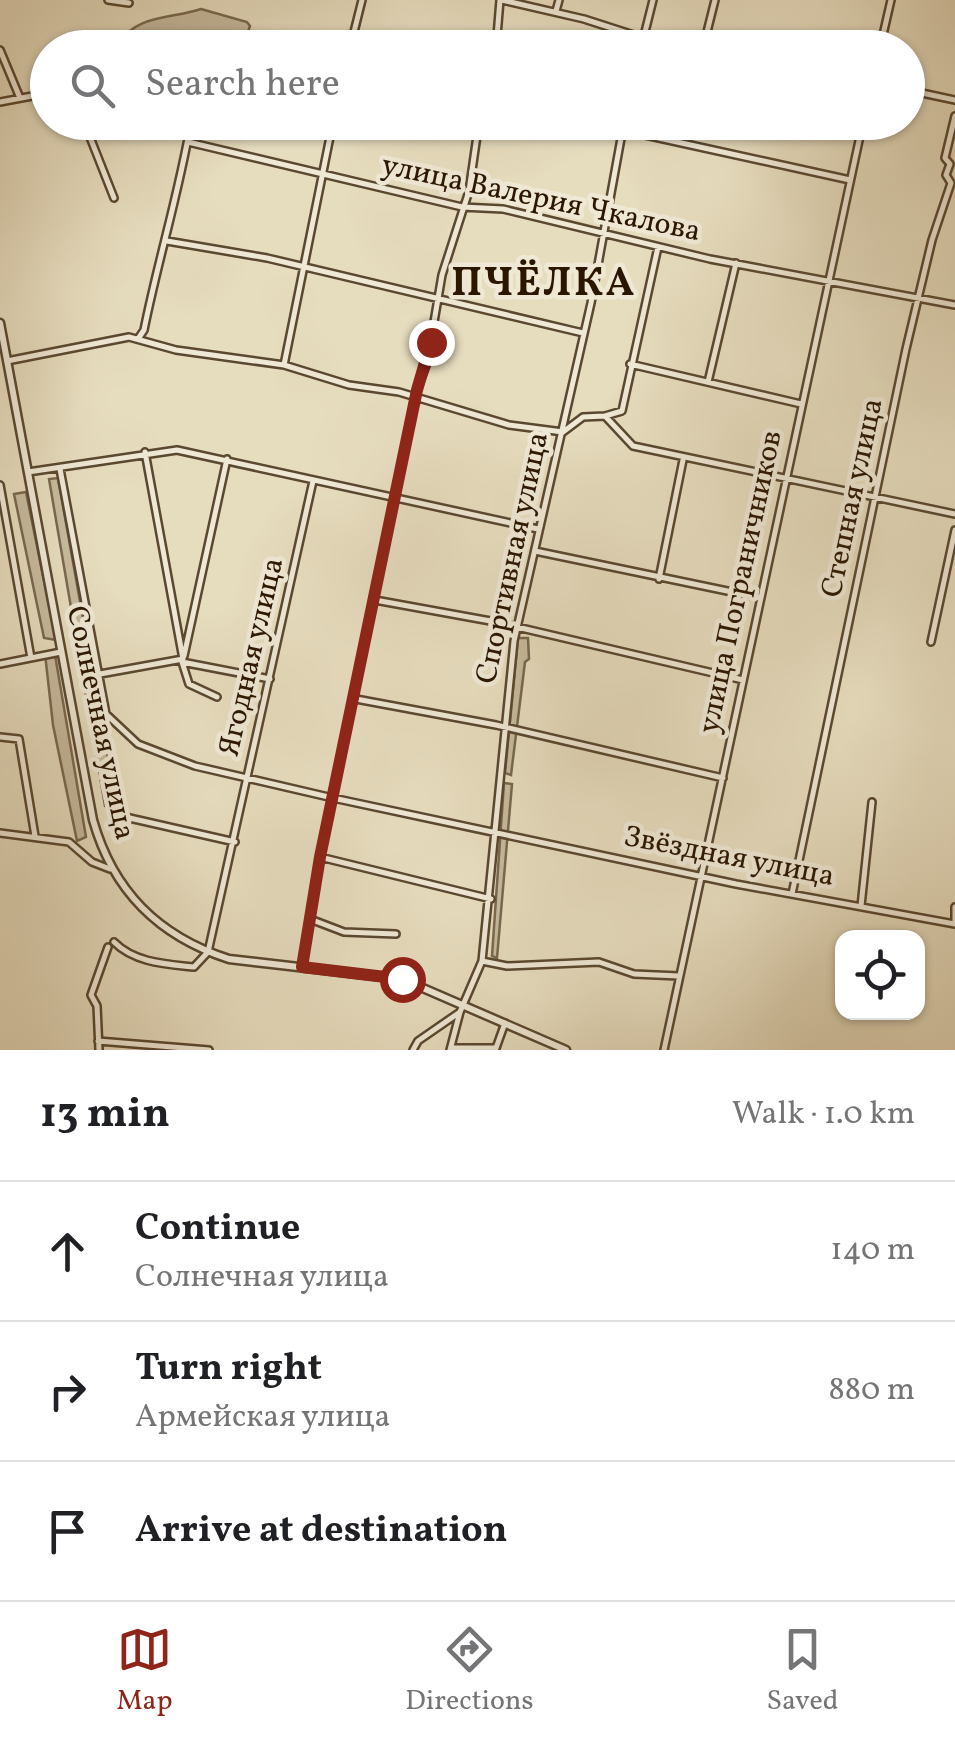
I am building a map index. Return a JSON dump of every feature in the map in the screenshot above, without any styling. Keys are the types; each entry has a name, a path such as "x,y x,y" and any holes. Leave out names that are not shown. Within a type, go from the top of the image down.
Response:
{"street":[{"path":"108,0 130,3"},
{"path":"354,30 362,0"},
{"path":"498,30 501,0 620,30"},
{"path":"556,11 559,0"},
{"path":"646,30 653,0"},
{"path":"708,30 715,0"},
{"path":"884,30 891,0"},
{"path":"0,50 20,98"},
{"path":"925,94 955,100"},
{"path":"0,102 30,96"},
{"name":"Степная улица","path":"792,894 932,240 951,184 946,175 950,164 945,158 955,116"},
{"path":"91,140 114,198"},
{"path":"284,366 329,140"},
{"path":"302,967 320,857 356,699 416,396 427,363 436,302 476,140"},
{"name":"Спортивная улица","path":"461,1002 482,960 517,629 563,432 621,140"},
{"path":"683,140 850,180"},
{"name":"улица Пограничников","path":"664,1050 859,140"},
{"path":"138,339 144,330 167,241 188,142"},
{"name":"улица Валерия Чкалова","path":"188,142 462,207 503,209 658,247 955,304"},
{"path":"167,241 305,268 436,302 530,318 583,333"},
{"path":"7,361 110,338 138,339 176,350 284,366 350,385 416,396 509,425 563,432 583,417 622,411 658,247"},
{"path":"708,382 736,263"},
{"name":"Солнечная улица","path":"0,323 93,820 110,869 152,919 208,952 229,959 387,975 461,1002 551,1047 566,1050"},
{"path":"630,364 801,404"},
{"path":"0,391 12,388"},
{"path":"605,416 633,446 683,460 955,514"},
{"path":"28,472 177,450 538,529"},
{"path":"146,452 182,661 190,684 217,697"},
{"path":"182,661 226,459"},
{"path":"659,579 683,460"},
{"name":"Звёздная улица","path":"60,469 106,714 138,744 195,766 332,798 495,829 704,877 955,922"},
{"name":"Ягодная улица","path":"208,952 313,481"},
{"path":"0,485 31,658"},
{"path":"931,642 955,530"},
{"path":"534,551 761,598"},
{"path":"375,600 744,680"},
{"path":"0,664 62,652"},
{"path":"100,674 182,661 270,679"},
{"path":"356,699 723,778"},
{"path":"0,737 19,740 35,837"},
{"path":"861,906 872,802"},
{"path":"112,814 128,814 235,842"},
{"path":"0,833 70,842 92,862 110,869"},
{"path":"320,857 491,899"},
{"path":"955,908 955,922"},
{"path":"310,919 344,932 396,934"},
{"path":"99,1050 97,1006 90,994 111,944 127,955 168,964 194,966 208,952"},
{"path":"482,960 507,966 600,962 634,974 680,976"},
{"path":"461,1002 452,1049 496,1049 506,1023"},
{"path":"413,1050 418,1040 460,1012"},
{"path":"98,1041 209,1050"}],"shaded area":[{"path":"201,9 250,26 249,30 132,30 154,19"},
{"path":"58,478 117,809 105,806 49,479"},
{"path":"26,492 56,640 44,638 14,494"},
{"path":"518,638 528,638 529,659 525,662 511,775 505,773"},
{"path":"45,654 55,655 86,837 77,841 53,725"},
{"path":"504,783 512,784 497,958 492,956"}],"district":[{"name":"ПЧЁЛКА","path":"544,285"}],"route":[{"path":"402,979 302,967 332,798 356,699 417,390 431,342"}]}
